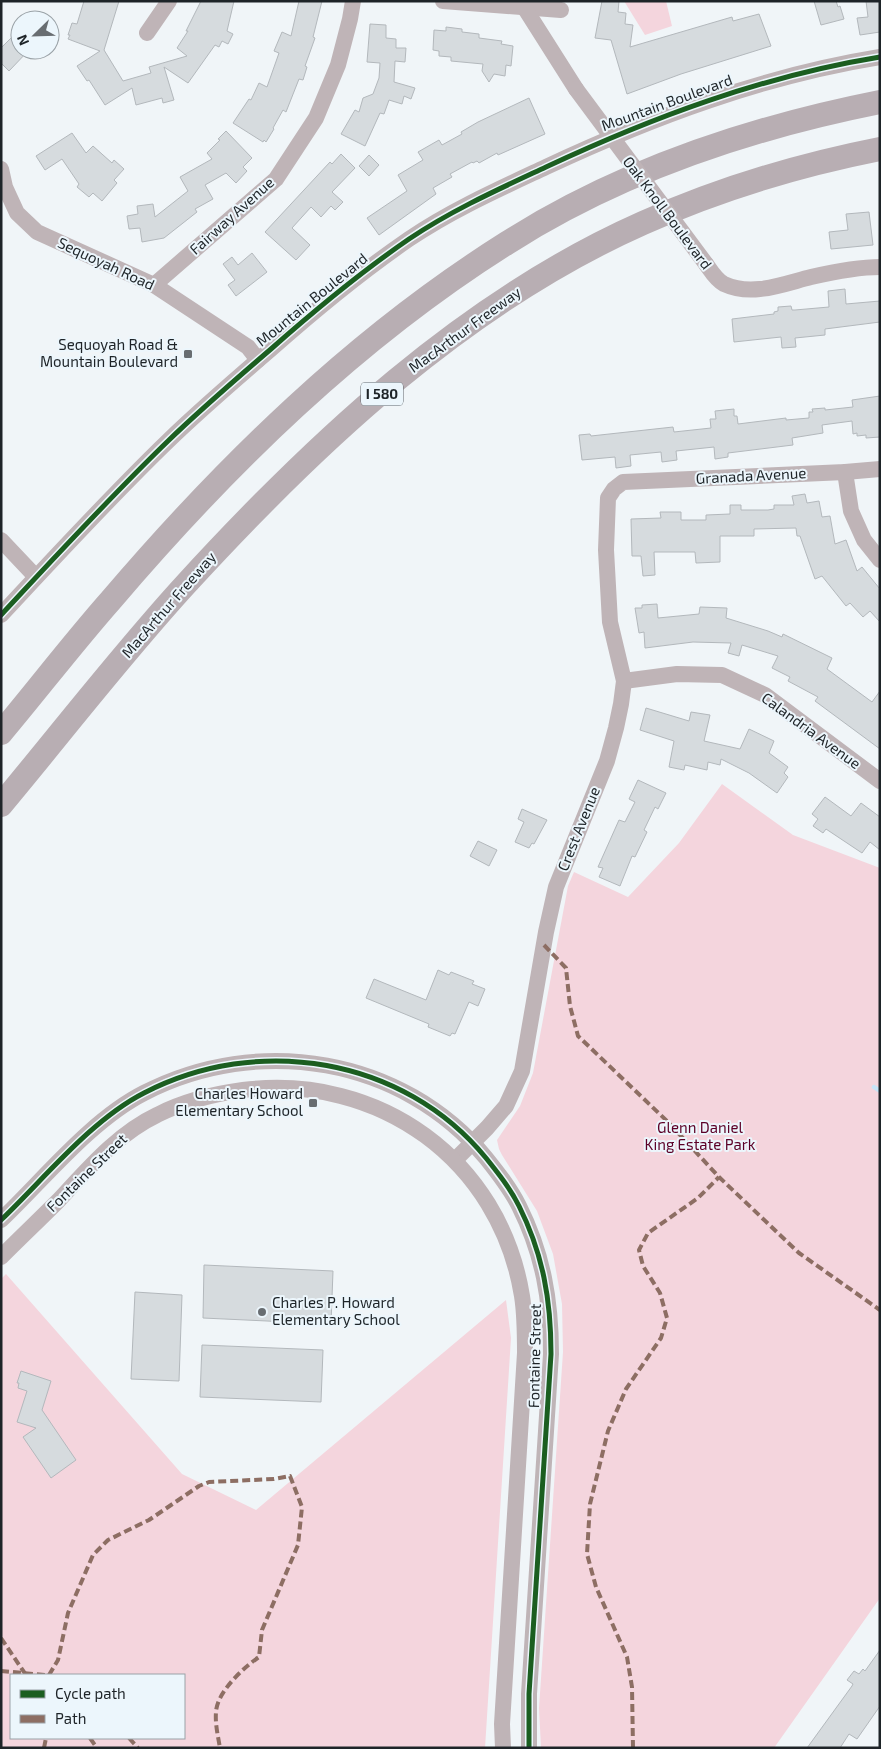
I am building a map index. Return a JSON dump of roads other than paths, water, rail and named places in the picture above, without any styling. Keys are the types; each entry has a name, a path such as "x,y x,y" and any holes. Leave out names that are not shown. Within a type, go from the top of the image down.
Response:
{"highway":[{"path":"1,733 117,593 202,498 354,356 454,278 508,242 567,209 625,181 694,152 762,129 880,102"},
{"name":"MacArthur Freeway","path":"1,806 146,630 235,532 337,432 430,354 480,317 532,283 587,250 642,223 709,196 773,175 839,157 880,149"}],"street":[{"path":"147,33 169,1"},
{"name":"Fairway Avenue","path":"154,285 276,179 316,118 338,65 353,1"},
{"path":"444,1 561,10"},
{"name":"Oak Knoll Boulevard","path":"524,7 576,90 722,283 735,288 751,290 772,287 812,276 868,267 880,267"},
{"name":"Mountain Boulevard","path":"1,615 100,509 169,440 304,320 410,239 451,213 494,191 640,125 718,96 827,66 880,56"},
{"name":"Sequoyah Road","path":"1,169 5,187 17,213 36,232 154,285 248,347 258,360"},
{"name":"Granada Avenue","path":"623,482 880,469"},
{"path":"845,472 851,511 864,540 880,560"},
{"name":"Crest Avenue","path":"455,1160 506,1106 522,1071 546,932 556,887 607,762 621,704 624,681 610,622 606,550 608,498 614,489 623,482"},
{"path":"1,540 36,577"},
{"name":"Calandria Avenue","path":"624,681 677,674 722,676 765,695 880,781"},
{"name":"Fontaine Street","path":"1,1220 69,1152 116,1110 144,1093 172,1080 200,1070 230,1063 262,1060 293,1061 329,1066 359,1073 394,1086 421,1101 452,1123 473,1142 499,1174 518,1205 541,1263 548,1291 551,1322 551,1354 529,1694 528,1748"},
{"name":"Fontaine Street","path":"1,1257 108,1150 130,1131 156,1115 206,1096 262,1088 290,1087 350,1097 382,1109 408,1123 436,1143 455,1160 479,1190 496,1218 516,1270 522,1296 525,1323 502,1748"}],"waterway":[{"path":"874,1087 880,1091"}],"place":[{"name":"Sequoyah Road & Mountain Boulevard","path":"188,354"},
{"name":"Charles Howard Elementary School","path":"313,1103"},
{"name":"Charles P. Howard Elementary School","path":"262,1312"}],"park label":[{"name":"Glenn Daniel King Estate Park","path":"700,1136"}]}
